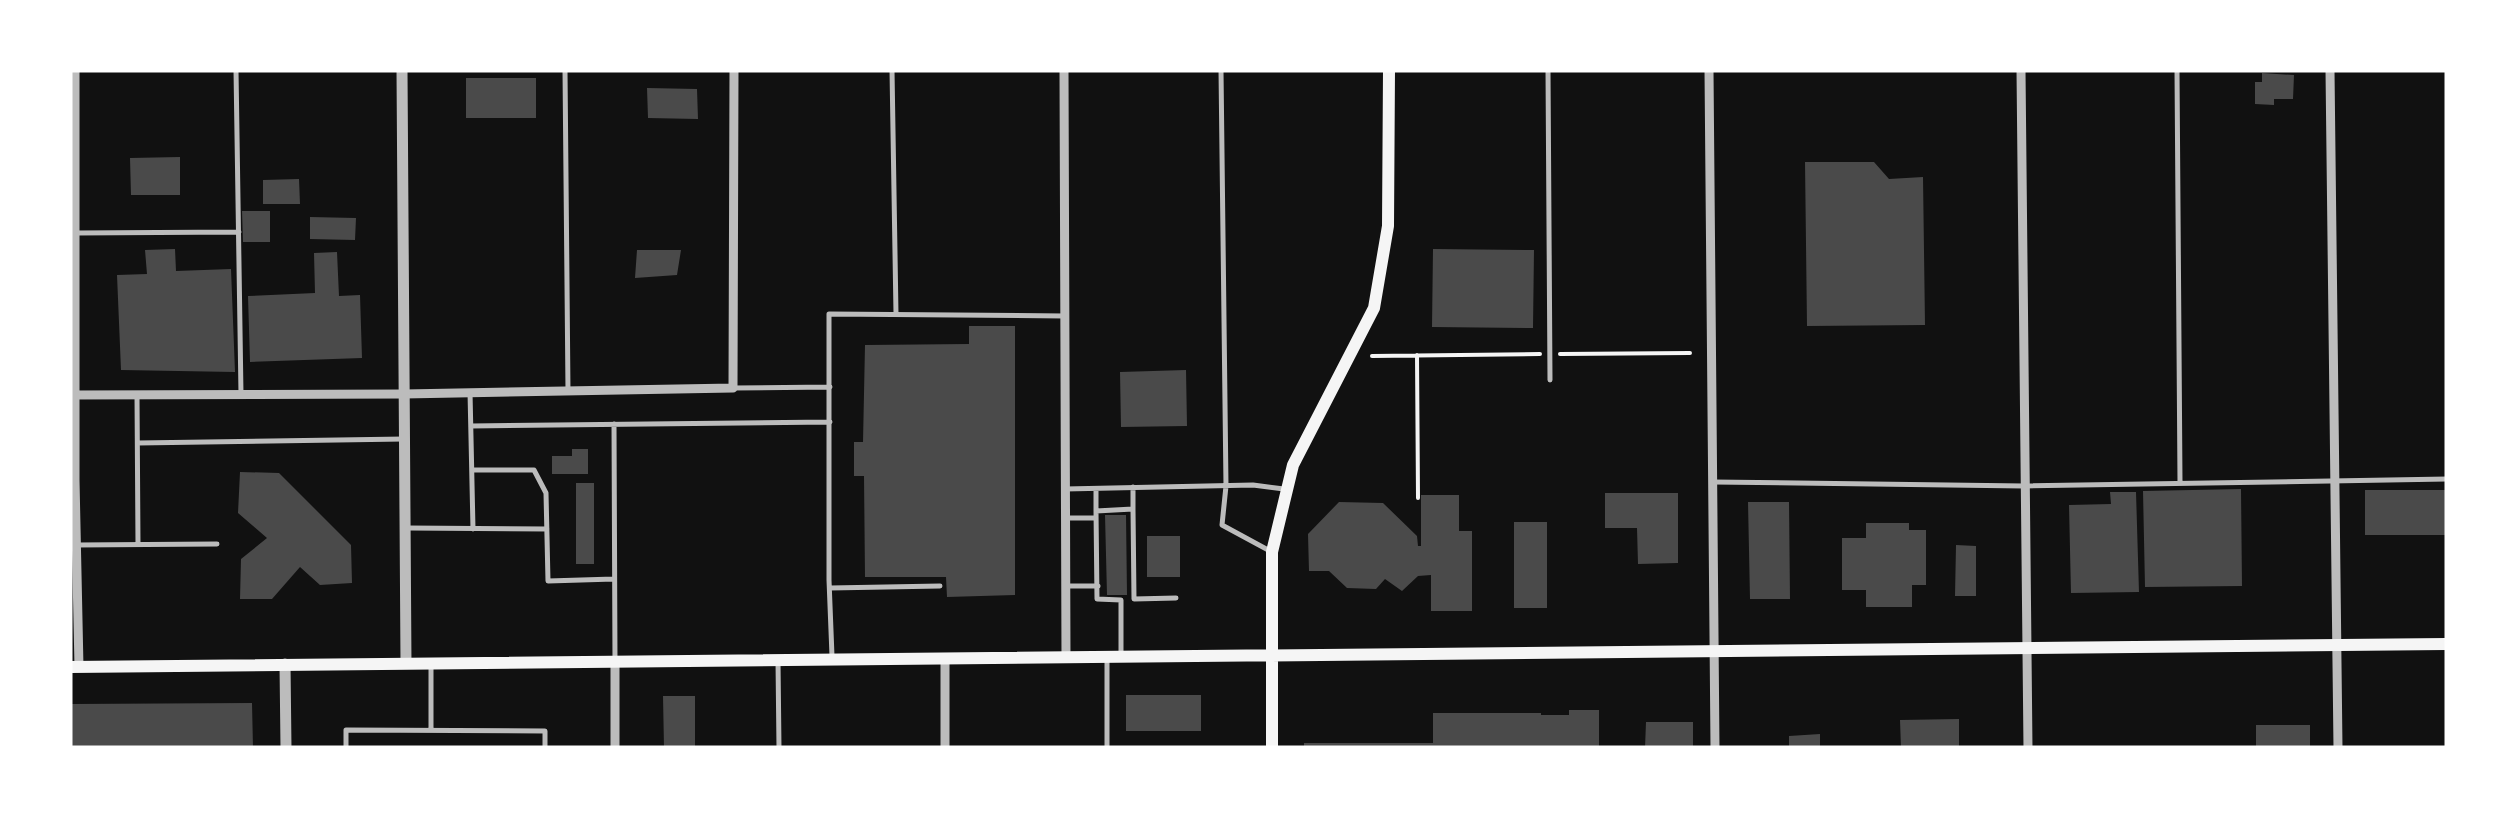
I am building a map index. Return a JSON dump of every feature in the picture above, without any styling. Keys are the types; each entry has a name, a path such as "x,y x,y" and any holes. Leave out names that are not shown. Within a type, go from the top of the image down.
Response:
{"main road":[{"path":"1272,748 1272,552 1292,466 1374,308 1388,226 1390,70"},
{"path":"75,667 2447,644"}],"street":[{"path":"75,70 75,667"},
{"path":"402,70 406,663"},
{"path":"72,395 733,388 734,70"},
{"path":"1064,70 1066,657"},
{"path":"1709,70 1715,748"},
{"path":"2020,70 2028,748"},
{"path":"2330,70 2338,748"},
{"path":"945,658 945,748"},
{"path":"615,661 615,748"},
{"path":"285,664 286,748"}],"lane":[{"path":"236,70 241,394"},
{"path":"565,70 568,391"},
{"path":"892,70 896,314"},
{"path":"1221,70 1226,486 1222,525 1272,552"},
{"path":"1548,70 1550,380"},
{"path":"2178,70 2180,482"},
{"path":"74,233 238,232"},
{"path":"832,659 828,314 1065,316"},
{"path":"733,388 830,387"},
{"path":"470,392 473,529"},
{"path":"137,395 138,544"},
{"path":"471,426 830,422"},
{"path":"614,424 615,661"},
{"path":"138,443 405,440"},
{"path":"472,470 534,470 546,492 548,581 614,578"},
{"path":"1713,482 2024,486 2447,479"},
{"path":"1065,489 1253,485 1287,490"},
{"path":"1096,488 1097,599 1176,598"},
{"path":"1133,488 1130,553 1134,600"},
{"path":"1066,518 1133,510"},
{"path":"406,528 546,530"},
{"path":"1096,532 1106,532"},
{"path":"76,545 218,544"},
{"path":"1097,554 1106,553"},
{"path":"1098,574 1106,574"},
{"path":"830,588 940,586"},
{"path":"1066,586 1098,586"},
{"path":"1107,748 1121,600"},
{"path":"778,660 779,748"},
{"path":"431,663 432,731"},
{"path":"346,748 346,730 545,731 545,748"}],"path":[{"path":"1372,356 1690,353"},
{"path":"1417,355 1418,498"}],"building":[{"path":"2262,73 2294,75 2293,99 2274,99 2274,105 2255,104 2255,82 2262,82"},
{"path":"466,78 536,78 536,118 466,118"},
{"path":"647,88 697,89 698,119 648,118"},
{"path":"180,157 180,195 131,195 130,158"},
{"path":"1805,162 1874,162 1889,179 1923,177 1925,325 1807,326"},
{"path":"299,179 300,204 263,204 263,180"},
{"path":"242,211 270,211 270,242 243,242"},
{"path":"310,217 356,218 355,240 310,239"},
{"path":"175,249 176,271 231,269 235,372 121,370 117,275 147,274 145,250"},
{"path":"1433,249 1534,250 1533,328 1432,327"},
{"path":"637,250 681,250 677,275 635,278"},
{"path":"337,252 339,296 360,295 362,358 250,362 248,296 315,293 314,253"},
{"path":"969,326 1015,326 1015,595 947,597 946,577 865,577 864,476 854,476 854,442 863,442 865,345 969,344"},
{"path":"1186,370 1187,426 1121,427 1120,372"},
{"path":"572,449 588,449 588,474 552,474 552,456 572,456"},
{"path":"240,472 279,473 351,545 352,583 320,585 300,567 272,599 240,599 241,559 267,538 238,513"},
{"path":"576,483 594,483 594,564 576,564"},
{"path":"2241,489 2242,586 2145,587 2143,491"},
{"path":"2365,490 2447,490 2447,535 2365,535"},
{"path":"2110,492 2136,492 2139,592 2071,593 2069,505 2111,504"},
{"path":"1605,493 1678,493 1678,563 1638,564 1637,528 1605,528"},
{"path":"1421,495 1459,495 1459,531 1472,531 1472,611 1431,611 1431,575 1418,576 1402,591 1385,579 1376,589 1347,588 1329,571 1309,571 1308,534 1339,502 1383,503 1417,536 1421,546"},
{"path":"1748,502 1789,502 1790,599 1750,599"},
{"path":"1105,515 1126,515 1127,595 1107,595"},
{"path":"1514,522 1547,522 1547,608 1514,608"},
{"path":"1866,523 1909,523 1909,530 1926,530 1926,585 1912,585 1912,607 1866,607 1866,590 1842,590 1842,538 1866,538"},
{"path":"1147,536 1180,536 1180,577 1147,577"},
{"path":"1956,545 1976,546 1976,596 1955,596"},
{"path":"1126,695 1201,695 1201,731 1126,731"},
{"path":"663,696 695,696 695,748 664,748"},
{"path":"252,703 253,748 70,748 70,704"},
{"path":"1569,710 1599,710 1599,748 1304,748 1304,743 1433,743 1433,713 1569,715"},
{"path":"1959,719 1959,748 1901,748 1900,720"},
{"path":"1646,722 1693,722 1693,748 1645,748"},
{"path":"2256,725 2310,725 2310,748 2256,748"},
{"path":"1820,734 1820,748 1789,748 1789,736"}]}
